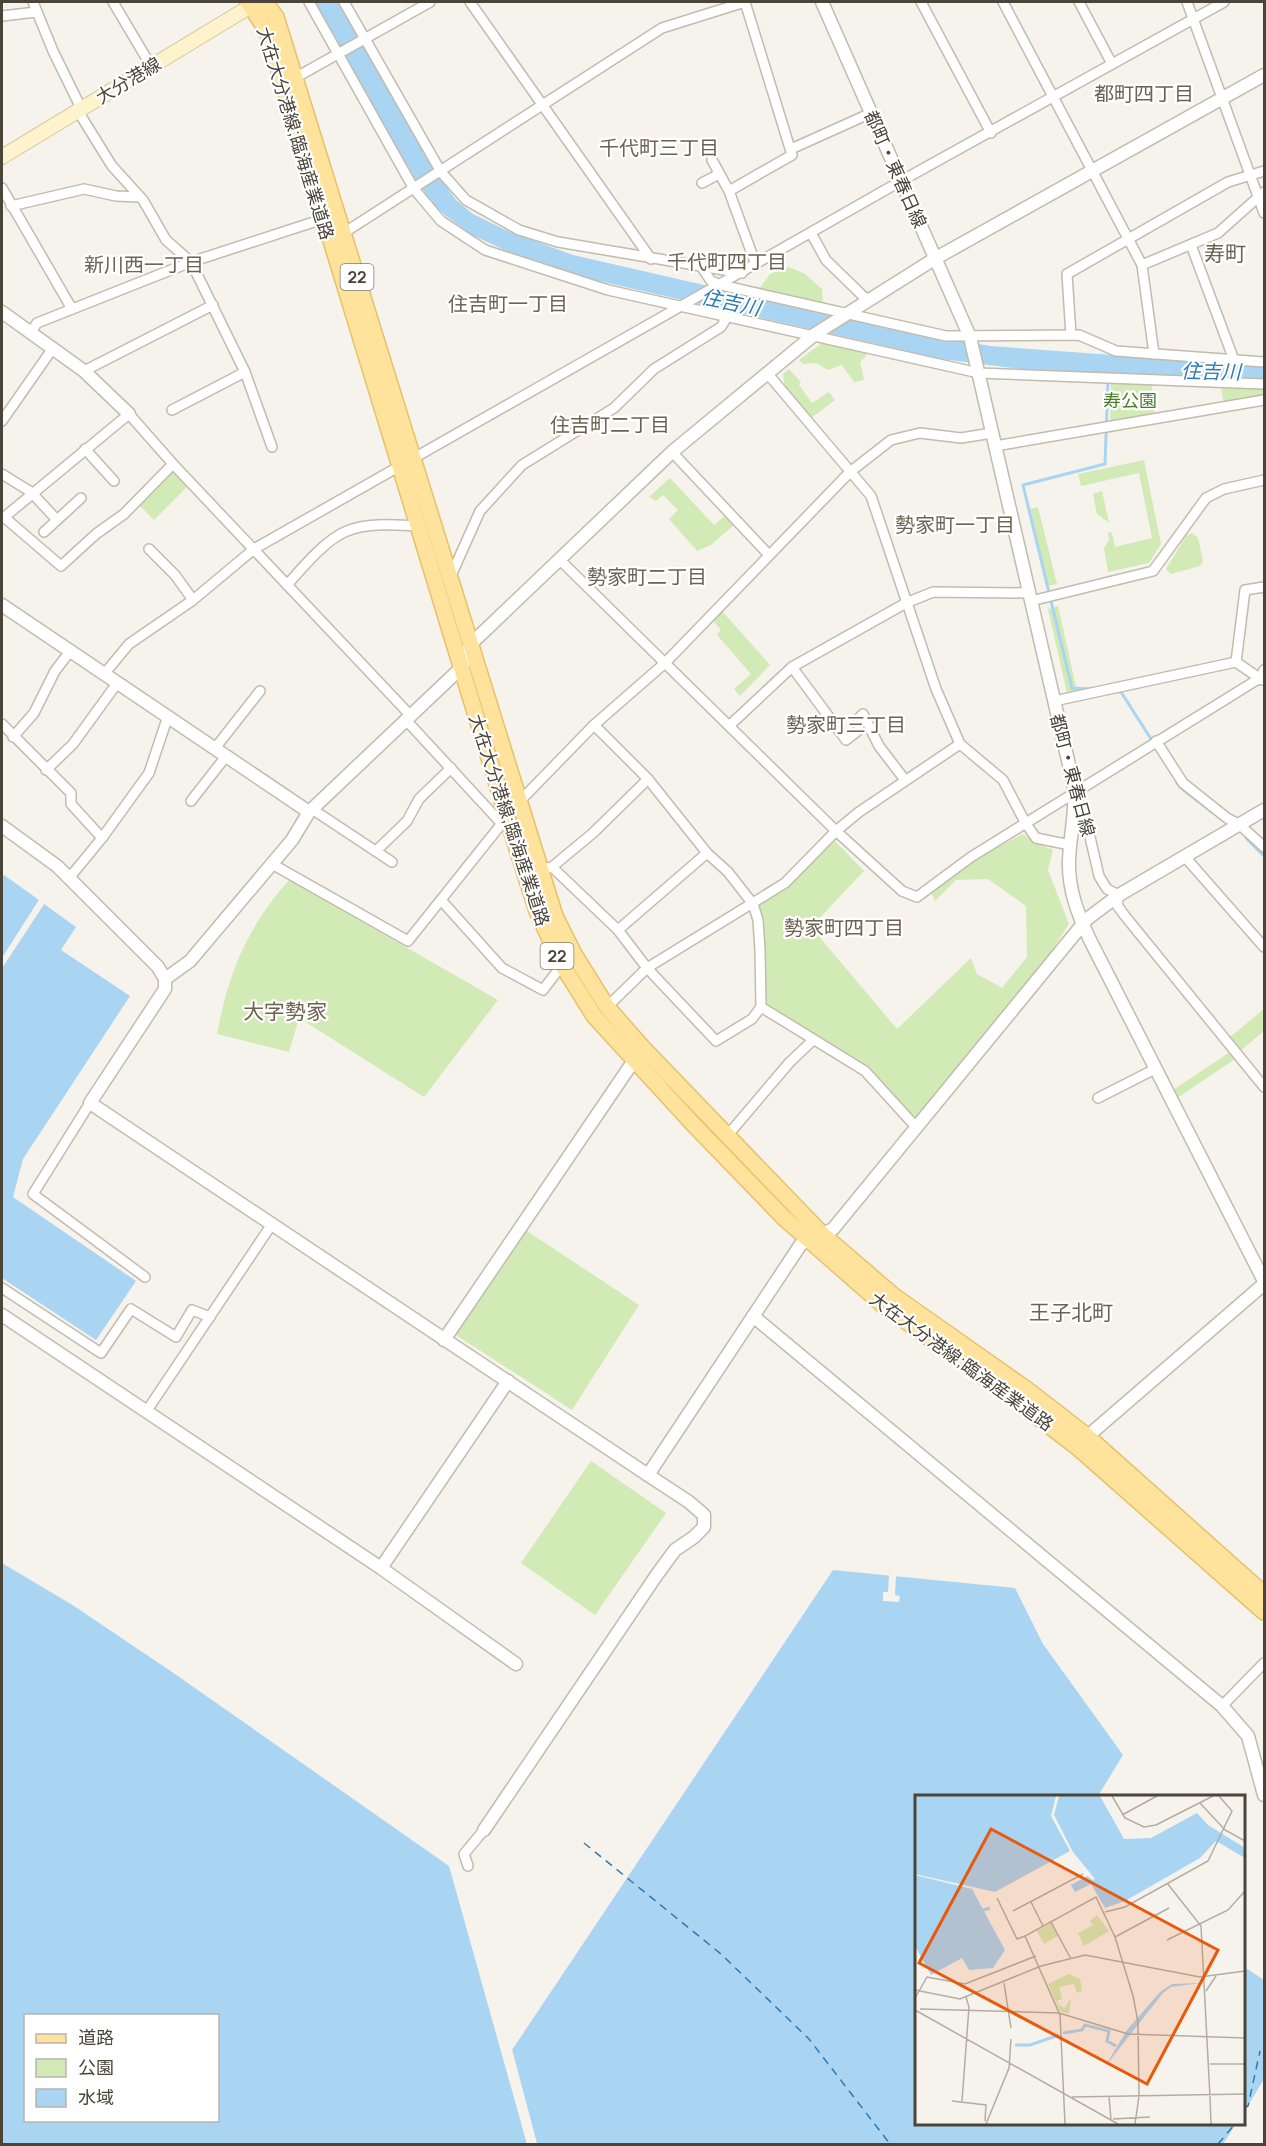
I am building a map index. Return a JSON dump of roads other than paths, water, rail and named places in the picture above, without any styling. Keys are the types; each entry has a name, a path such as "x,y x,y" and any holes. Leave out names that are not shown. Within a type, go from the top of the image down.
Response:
{"main road":[{"name":"大分港線","path":"2,157 259,3"},
{"name":"大在大分港線;臨海産業道路","path":"259,3 276,17 295,78 330,217"},
{"name":"大在大分港線;臨海産業道路","path":"259,3 337,237 407,463 449,580 519,802 546,868 555,916 574,954 638,1054 807,1240 905,1323 1082,1442 1264,1594"},
{"name":"大在大分港線;臨海産業道路","path":"407,463 418,526 462,666 504,820 537,911 561,963 594,1016 727,1136 823,1235 894,1296 1029,1391 1264,1611"}],"street":[{"path":"33,2 79,109 112,166 140,197 166,240 191,262 245,372 272,447"},
{"path":"113,2 151,66"},
{"path":"309,2 416,188 441,221 485,250 609,290 979,373 1108,376 1264,384"},
{"path":"344,2 440,173 466,200 519,230 558,243 742,273"},
{"path":"295,78 430,2"},
{"path":"470,2 651,259"},
{"path":"337,237 440,173 542,104 662,28 745,2 792,155 729,191"},
{"name":"都町・東春日線","path":"822,2 970,337 1074,793 1087,824 1099,876 1107,889 1119,895 1117,905 1125,916 1264,1087"},
{"path":"921,2 991,133"},
{"path":"1003,2 1142,265 1154,354"},
{"path":"1079,2 1112,64"},
{"path":"1187,2 1195,18 1251,174 1262,194 1264,213"},
{"path":"105,673 129,644 193,600 254,549 901,181 1224,2"},
{"path":"2,16 36,12"},
{"path":"165,979 190,961 272,864 310,810 462,666 470,646 672,452 813,335 936,258 1264,75"},
{"path":"790,149 871,113"},
{"path":"712,160 729,191 756,264"},
{"path":"1071,335 1067,274 1228,182 1264,171"},
{"path":"702,183 720,174"},
{"path":"2,188 72,309"},
{"path":"11,206 84,189 116,196 140,197"},
{"path":"1142,265 1225,228 1262,194"},
{"path":"31,332 37,323 191,262 330,217"},
{"path":"811,233 826,260 867,300"},
{"path":"1191,245 1234,360"},
{"path":"701,266 711,281 720,285 946,336 1071,335 1085,337 1109,349 1264,362"},
{"path":"84,371 213,306"},
{"path":"2,312 84,371 129,414 287,585 451,768 504,820 408,941 272,864"},
{"path":"449,580 480,511 522,465 614,408 654,369 721,327 727,317"},
{"path":"2,421 53,348"},
{"path":"172,410 245,372"},
{"path":"767,373 871,496 936,689 960,744 1003,780 1036,838 1070,845"},
{"path":"519,802 594,725 665,663 768,554 850,472 891,440 920,433 993,439 1106,427 1264,400"},
{"path":"129,414 31,492 3,518 62,566 96,534 118,519 173,464"},
{"path":"85,449 114,481"},
{"path":"672,452 768,554"},
{"path":"2,474 31,492 57,520"},
{"path":"729,726 792,667 906,603 933,592 1030,597 1153,571 1206,498 1224,489 1264,480"},
{"path":"44,532 81,498"},
{"path":"118,519 126,528"},
{"path":"287,585 320,551 347,531 381,525 418,526"},
{"path":"149,549 175,575 193,600"},
{"path":"560,560 836,831 902,891 916,897 952,870 1263,676"},
{"path":"1236,662 1245,590 1264,587"},
{"path":"2,604 310,810 392,862"},
{"path":"13,737 34,713 55,671 70,650"},
{"path":"1054,701 1236,662 1263,676"},
{"path":"792,667 846,741 859,730 858,719 863,714 879,746 905,780"},
{"path":"46,770 73,744 118,682"},
{"path":"216,747 260,691"},
{"path":"70,878 102,838 148,773 168,716"},
{"path":"2,724 71,793 71,804 102,838"},
{"path":"594,725 648,779 707,853 728,872 753,904 760,950 761,1007 752,1018 716,1041 647,968 618,930 546,868 593,833 648,779"},
{"path":"1156,741 1183,783 1227,818 1240,825 1264,847"},
{"path":"607,1006 647,968 785,883 836,831 905,780 960,744"},
{"path":"191,801 227,755"},
{"path":"376,851 407,821 419,799 451,768"},
{"path":"1074,793 1070,886 1082,925 1264,1282 1082,1442"},
{"path":"648,1475 801,1244 833,1229 1082,925 1096,910 1119,895 1264,810"},
{"path":"2,826 49,858 159,967 165,979 165,989 90,1102 33,1194 145,1277"},
{"path":"618,930 707,853"},
{"path":"1185,857 1264,947"},
{"path":"441,900 502,968 543,990 561,963 574,954"},
{"path":"761,1007 812,1041 865,1071 916,1127"},
{"path":"727,1136 789,1063 812,1041"},
{"path":"444,1340 638,1054"},
{"path":"1098,1098 1155,1069"},
{"path":"90,1102 689,1502 704,1515 704,1527 675,1550 484,1830 464,1854 468,1866"},
{"path":"147,1412 272,1224"},
{"path":"2,1288 101,1353 131,1309 176,1336 192,1310 210,1317"},
{"path":"2,1315 381,1568 516,1664"},
{"path":"753,1316 1222,1706 1248,1736 1264,1795"},
{"path":"381,1568 508,1381"},
{"path":"1222,1706 1264,1663"}],"water":[{"name":"住吉川","path":"315,2 340,2 433,168 456,200 473,214 510,232 573,255 909,332 990,346 1264,366 1264,381 1020,369 942,359 599,281 511,253 472,235 432,203 407,167"},
{"path":"4,875 39,900 2,958 2,879"},
{"path":"44,904 76,927 61,950 130,996 23,1159 13,1197 136,1281 96,1340 2,1278 2,968"},
{"path":"2,1563 74,1606 172,1672 449,1866 527,2144 2,2144"},
{"path":"833,1570 1015,1588 1043,1644 1123,1755 1099,1795 915,1795 915,2125 1235,2125 1223,2144 537,2144 512,2050"},
{"path":"1245,1968 1264,1980 1264,2079 1245,2110"}],"waterway":[{"path":"1090,689 1072,688 1023,485 1105,464 1108,380"},
{"path":"1118,692 1121,692 1153,742"},
{"path":"1176,781 1180,787 1212,812"},
{"path":"1246,838 1264,856"}],"district":[{"name":"都町四丁目","path":"1144,93"},
{"name":"千代町三丁目","path":"659,147"},
{"name":"寿町","path":"1225,253"},
{"name":"千代町四丁目","path":"727,261"},
{"name":"新川西一丁目","path":"144,264"},
{"name":"住吉町一丁目","path":"508,303"},
{"name":"住吉町二丁目","path":"610,424"},
{"name":"勢家町一丁目","path":"955,524"},
{"name":"勢家町二丁目","path":"647,576"},
{"name":"勢家町三丁目","path":"846,724"},
{"name":"勢家町四丁目","path":"844,927"},
{"name":"大字勢家","path":"285,1011"},
{"name":"王子北町","path":"1071,1312"}],"park label":[{"name":"寿公園","path":"1130,400"}]}
